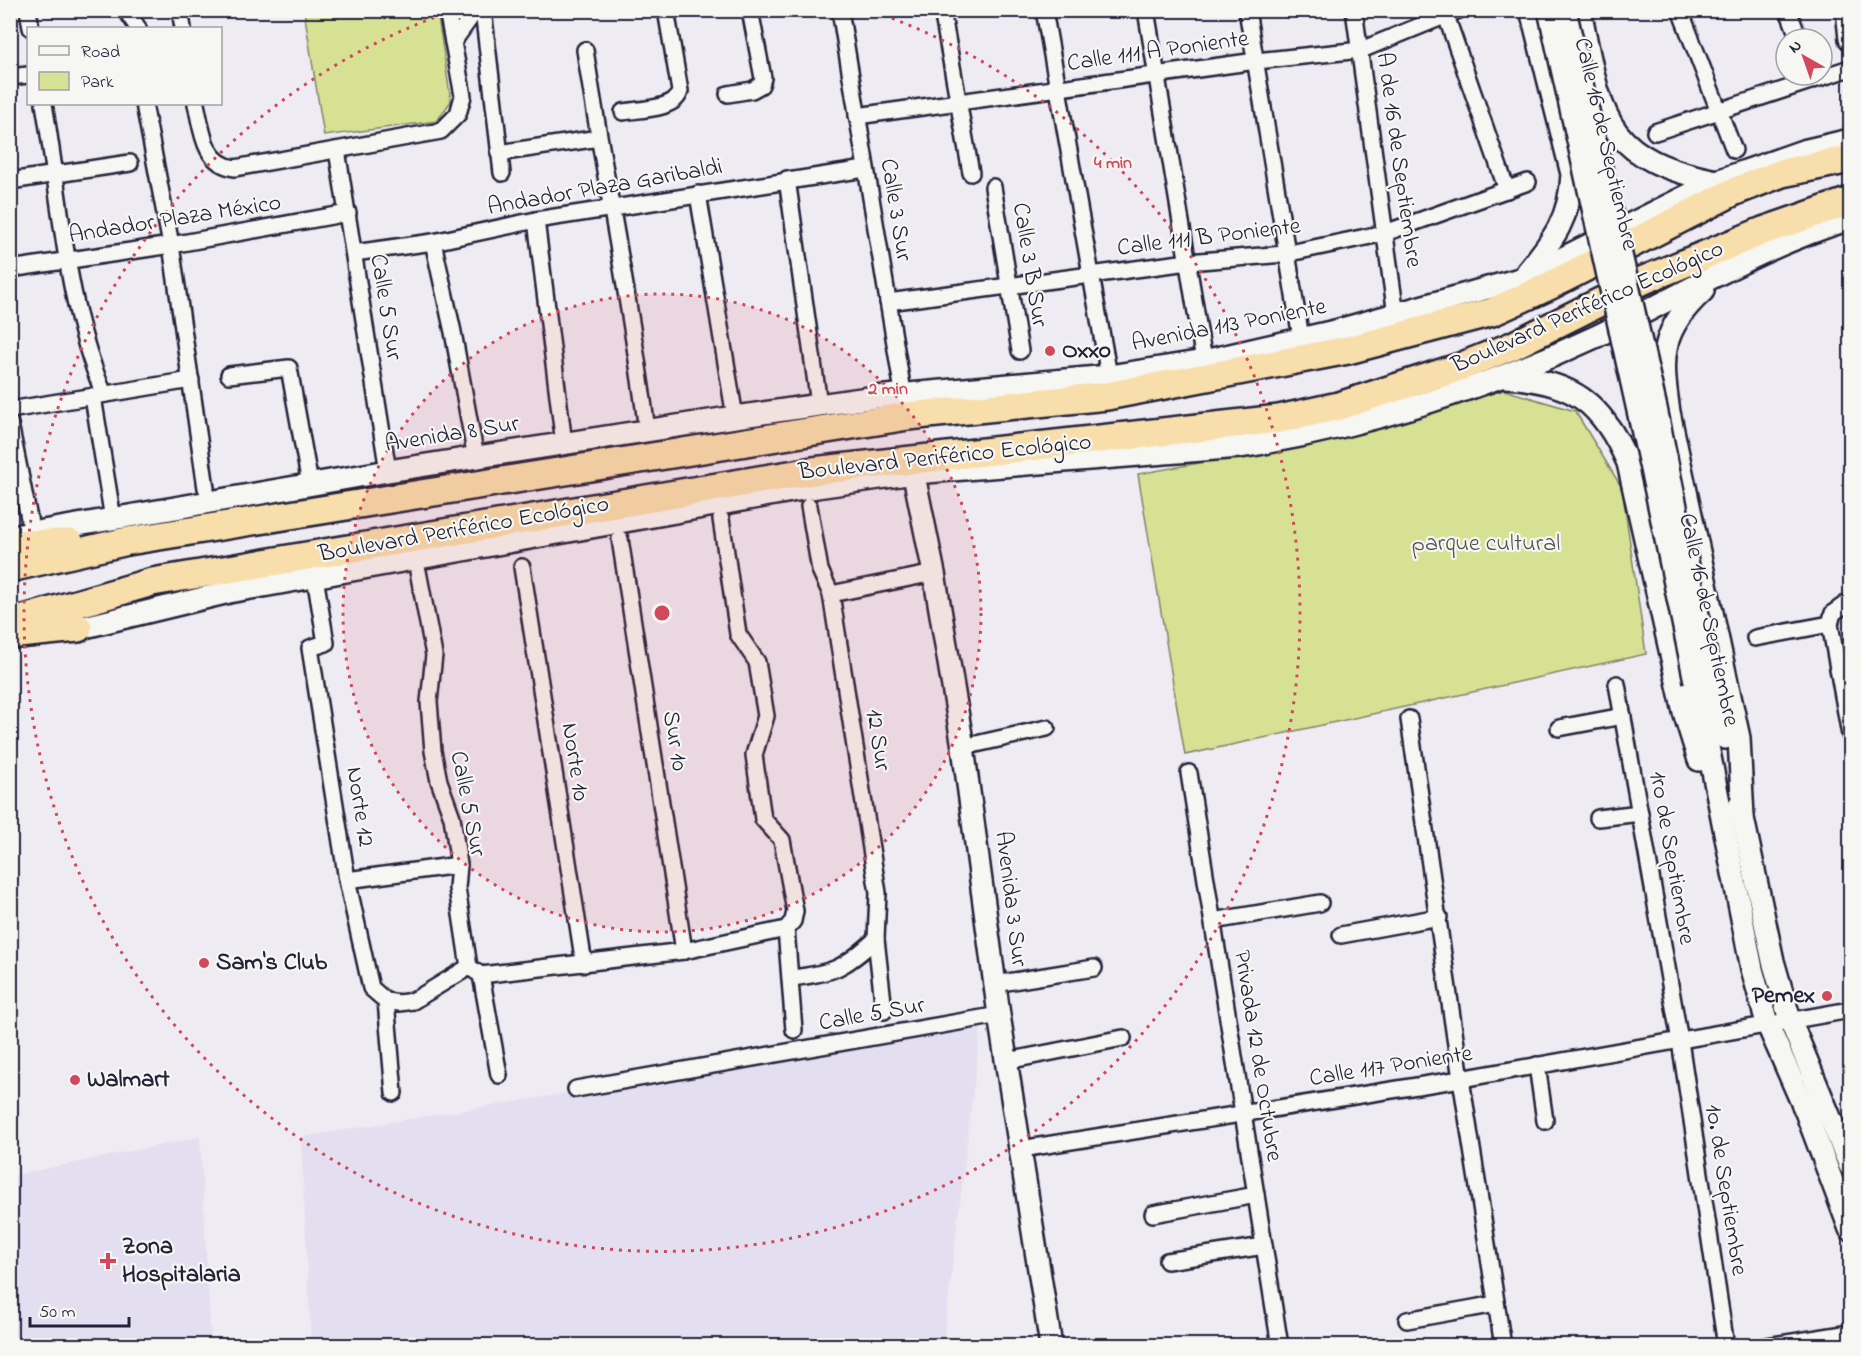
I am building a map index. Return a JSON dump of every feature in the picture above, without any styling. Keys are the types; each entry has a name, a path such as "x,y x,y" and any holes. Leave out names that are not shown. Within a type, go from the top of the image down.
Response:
{"highway":[{"name":"Boulevard Periférico Ecológico","path":"10,568 128,541 906,406 1107,396 1338,352 1492,312 1549,286 1733,192 1782,173 1851,159"},
{"name":"Boulevard Periférico Ecológico","path":"10,623 152,582 813,471 912,467 1279,419 1339,406 1460,367 1512,346 1644,280 1763,231 1851,201"},
{"path":"21,538 128,541"},
{"path":"10,634 78,628"}],"street":[{"path":"28,10 31,27"},
{"path":"126,10 137,27"},
{"path":"180,10 183,27"},
{"path":"196,105 208,152 227,167 244,167 441,131 458,114 463,96 447,10"},
{"path":"453,42 476,10"},
{"path":"483,10 502,173"},
{"path":"623,112 672,103 678,98 680,92 666,10"},
{"path":"728,94 752,90 761,85 763,78 750,10"},
{"name":"Calle 3 Sur","path":"840,10 906,406"},
{"path":"942,10 971,173"},
{"path":"1044,10 1109,376"},
{"path":"1146,10 1204,361"},
{"path":"1247,10 1285,254 1301,338"},
{"name":"A de 16 de Septiembre","path":"1354,10 1396,315"},
{"path":"1523,278 1548,247 1566,215 1571,197 1572,174 1530,10"},
{"name":"Calle 16 de Septiembre","path":"1549,10 1657,496 1703,680 1743,817 1773,961 1790,1020 1851,1166"},
{"name":"Calle 16 de Septiembre","path":"1565,10 1656,408 1703,680 1722,812 1752,969 1767,1023 1806,1112 1851,1229"},
{"path":"1580,10 1601,106 1620,136 1635,152 1661,168 1717,182"},
{"path":"1680,10 1734,150"},
{"path":"1788,10 1794,27"},
{"path":"1847,10 1851,39"},
{"path":"1449,12 1507,190"},
{"name":"Calle 111 A Poniente","path":"857,117 1256,61 1361,50 1449,12"},
{"path":"585,50 629,302 646,423"},
{"path":"1834,72 1851,68"},
{"path":"10,78 27,75"},
{"path":"1655,132 1786,87"},
{"path":"44,105 57,173 68,261 98,395 113,519"},
{"path":"144,105 171,245 206,488"},
{"path":"500,153 599,138"},
{"name":"Avenida 113 Poniente","path":"906,406 1204,361 1396,315 1523,278 1717,182 1803,151 1851,140"},
{"name":"Calle 5 Sur","path":"337,150 388,471"},
{"path":"10,181 130,163"},
{"name":"Andador Plaza Garibaldi","path":"354,253 433,242 536,220 787,179 865,169"},
{"path":"787,179 819,404"},
{"name":"Calle 111 B Poniente","path":"888,302 1188,262 1285,254 1385,233 1527,182"},
{"name":"Calle 3 B Sur","path":"993,187 1020,351"},
{"path":"698,194 712,290 735,417"},
{"name":"Andador Plaza México","path":"10,269 171,245 348,213"},
{"path":"1502,377 1596,336 1770,249 1851,219"},
{"path":"536,220 564,444"},
{"path":"433,242 453,332 476,458"},
{"path":"1724,274 1686,307 1678,317 1666,341 1662,370 1673,433 1739,738 1743,817"},
{"path":"229,375 289,368 309,484"},
{"path":"1502,377 1533,379 1581,397 1598,411 1615,433 1628,463 1693,743 1722,812"},
{"name":"Boulevard Periférico Ecológico","path":"10,645 229,592 803,489 912,467 1240,447 1284,440 1357,422 1502,377"},
{"path":"10,410 191,380"},
{"name":"Avenida 8 Sur","path":"10,536 21,538 309,484 819,404 906,406"},
{"path":"10,424 21,538"},
{"name":"Avenida 3 Sur","path":"912,467 934,573 963,747 999,1015 1051,1346"},
{"name":"12 Sur","path":"809,506 820,570 831,594 878,893 876,939 884,1011"},
{"path":"394,1093 386,1001 399,1003 413,1001 475,971 584,964 684,951 786,929 793,921 795,911 782,840 763,819 754,755 766,716 757,662 738,634 721,519"},
{"name":"Sur 10","path":"620,539 684,951"},
{"name":"Norte 10","path":"522,567 584,964"},
{"name":"Calle 5 Sur","path":"418,571 434,655 429,702 433,751 439,781 452,816 459,865 457,888 499,1075"},
{"path":"831,594 934,573"},
{"name":"Norte 12","path":"315,577 326,643 310,648 347,880 371,988 386,1001"},
{"path":"1849,601 1833,613 1830,624 1850,728"},
{"path":"1755,638 1830,624"},
{"name":"1ro de Septiembre","path":"1617,684 1680,1041"},
{"path":"1559,728 1623,716"},
{"path":"1408,719 1503,1346"},
{"path":"963,747 1047,728"},
{"name":"Privada 12 de Octubre","path":"1189,773 1280,1346"},
{"path":"1598,818 1640,813"},
{"path":"347,880 459,865"},
{"path":"1214,921 1320,903"},
{"path":"1341,935 1439,917"},
{"path":"786,929 794,1030"},
{"path":"791,978 824,974 840,968 876,939"},
{"path":"995,984 1094,968"},
{"name":"Calle 117 Poniente","path":"1021,1149 1461,1079 1680,1041 1767,1023 1851,1010"},
{"name":"Calle 5 Sur","path":"576,1089 999,1015"},
{"path":"1007,1061 1123,1038"},
{"name":"1o. de Septiembre","path":"1680,1041 1726,1346"},
{"path":"1537,1065 1545,1121"},
{"path":"1153,1214 1256,1195"},
{"path":"1167,1261 1264,1246"},
{"path":"1407,1320 1496,1304"},
{"path":"1767,1346 1851,1333"}],"shaded area":[{"path":"981,1025 943,1345 311,1345 301,1137"},
{"name":"Zona Hospitalaria","path":"200,1137 211,1345 11,1345 11,1176"}],"green space":[{"path":"304,11 437,11 451,101 437,121 324,136"},
{"name":"parque cultural","path":"1504,390 1575,411 1622,488 1646,654 1185,755 1138,474 1360,434"}],"place":[{"name":"Oxxo","path":"1050,351"},
{"name":"Sam's Club","path":"204,963"},
{"name":"Pemex","path":"1827,996"},
{"name":"Walmart","path":"75,1080"},
{"name":"Zona Hospitalaria","path":"108,1261"}]}
